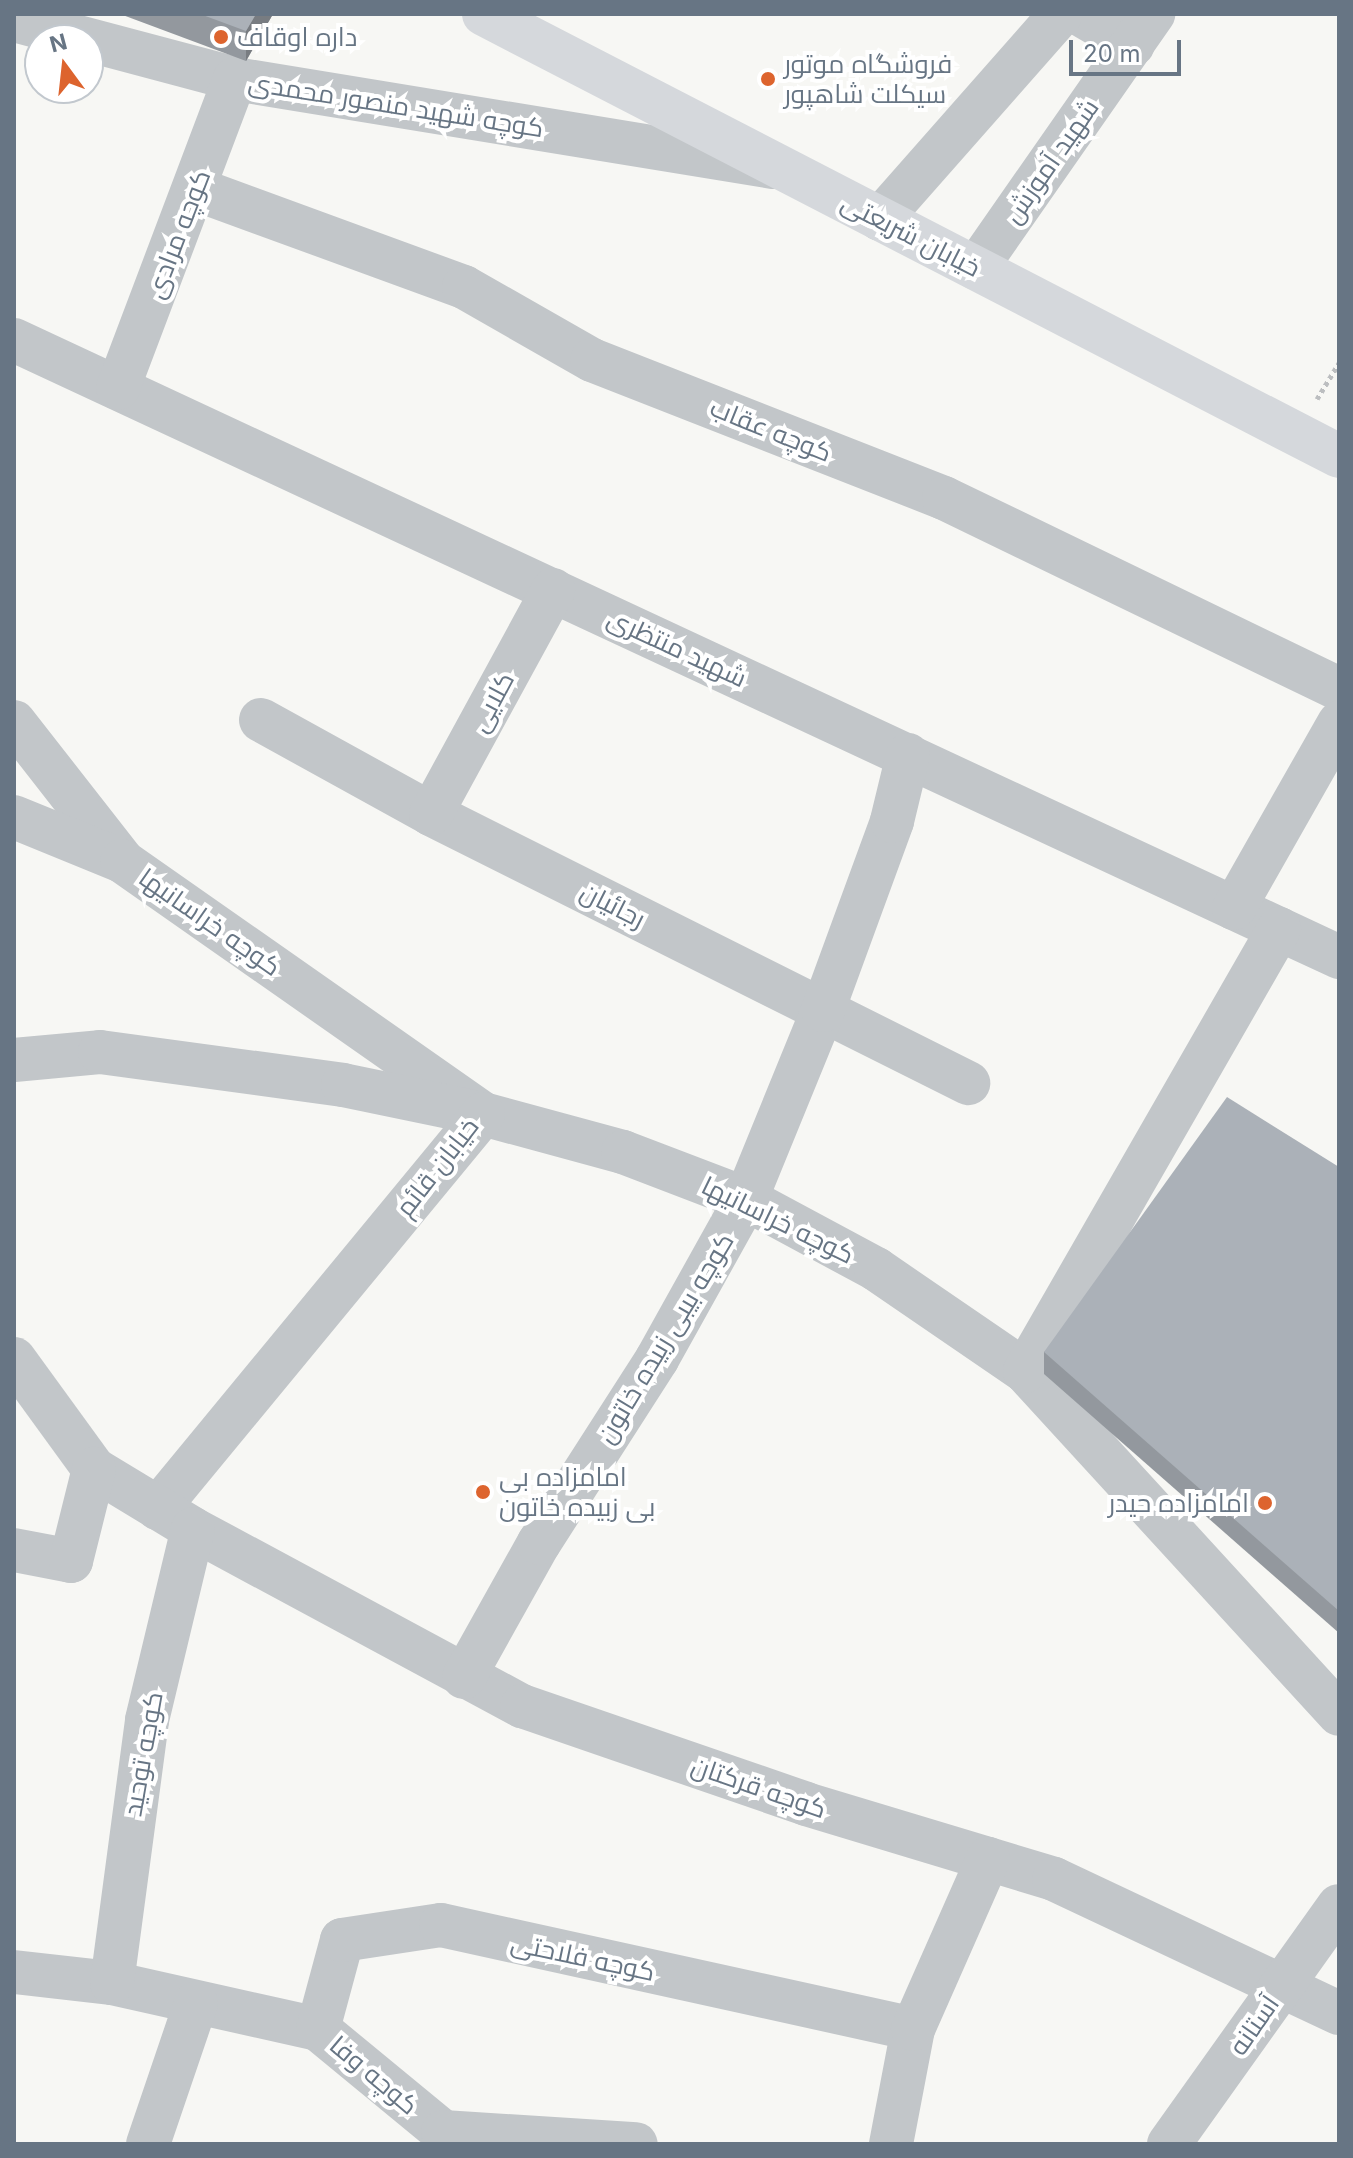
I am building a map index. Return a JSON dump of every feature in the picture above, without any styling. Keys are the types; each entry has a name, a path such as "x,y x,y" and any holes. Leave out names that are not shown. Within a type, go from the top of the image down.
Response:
{"main road":[{"name":"خیابان شریعتی","path":"484,14 1339,456"}],"street":[{"path":"880,219 1061,14"},
{"path":"1080,14 1143,30"},
{"name":"کوچه شهید منصور محمدی","path":"14,20 235,79 784,169"},
{"name":"شهید آموزش","path":"976,268 1143,30"},
{"name":"کوچه مرادی","path":"118,388 196,189 235,79"},
{"name":"کوچه عقاب","path":"196,189 464,287 592,360 944,498 1339,689"},
{"name":"شهید منتظری","path":"14,340 1339,957"},
{"name":"کلایی","path":"431,814 553,590"},
{"name":"رجائیان","path":"261,720 431,814 968,1083"},
{"path":"14,722 122,861"},
{"path":"1234,908 1339,723"},
{"name":"کوچه بیبی زبیده خاتون","path":"464,1677 539,1543 657,1359 746,1199 823,1010 892,821 908,755"},
{"path":"14,817 122,861"},
{"name":"کوچه خراسانیها","path":"122,861 483,1114 623,1152 746,1199 876,1269 1025,1371 1339,1714"},
{"path":"1025,1371 1279,929"},
{"name":"خیابان قائم","path":"14,1060 100,1052 343,1085 483,1114 176,1518"},
{"path":"14,1359 94,1469 71,1561 14,1550"},
{"name":"کوچه قرکتان","path":"94,1469 176,1518 522,1706 1054,1879 1284,1984 1339,2013"},
{"name":"کوچه توحید","path":"112,1983 176,1518"},
{"path":"891,2144 913,2029 988,1859"},
{"name":"آستانه","path":"1169,2144 1339,1906"},
{"name":"کوچه فلاحتی","path":"318,2029 342,1940 441,1925 913,2029"},
{"name":"کوچه وفا","path":"14,1972 112,1983 318,2029 445,2138"},
{"path":"148,2144 196,2003"},
{"path":"445,2138 636,2144"}],"building":[{"path":"200,14 256,14 246,31"},
{"name":"امامزاده حیدر","path":"1227,1097 1339,1167 1339,1611 1044,1352"}],"place":[{"name":"داره اوقاف","path":"221,37"},
{"name":"فروشگاه موتور سیکلت شاهپور","path":"768,79"},
{"name":"امامزاده بی بی زبیده خاتون","path":"483,1492"},
{"name":"امامزاده حیدر","path":"1265,1503"}]}
